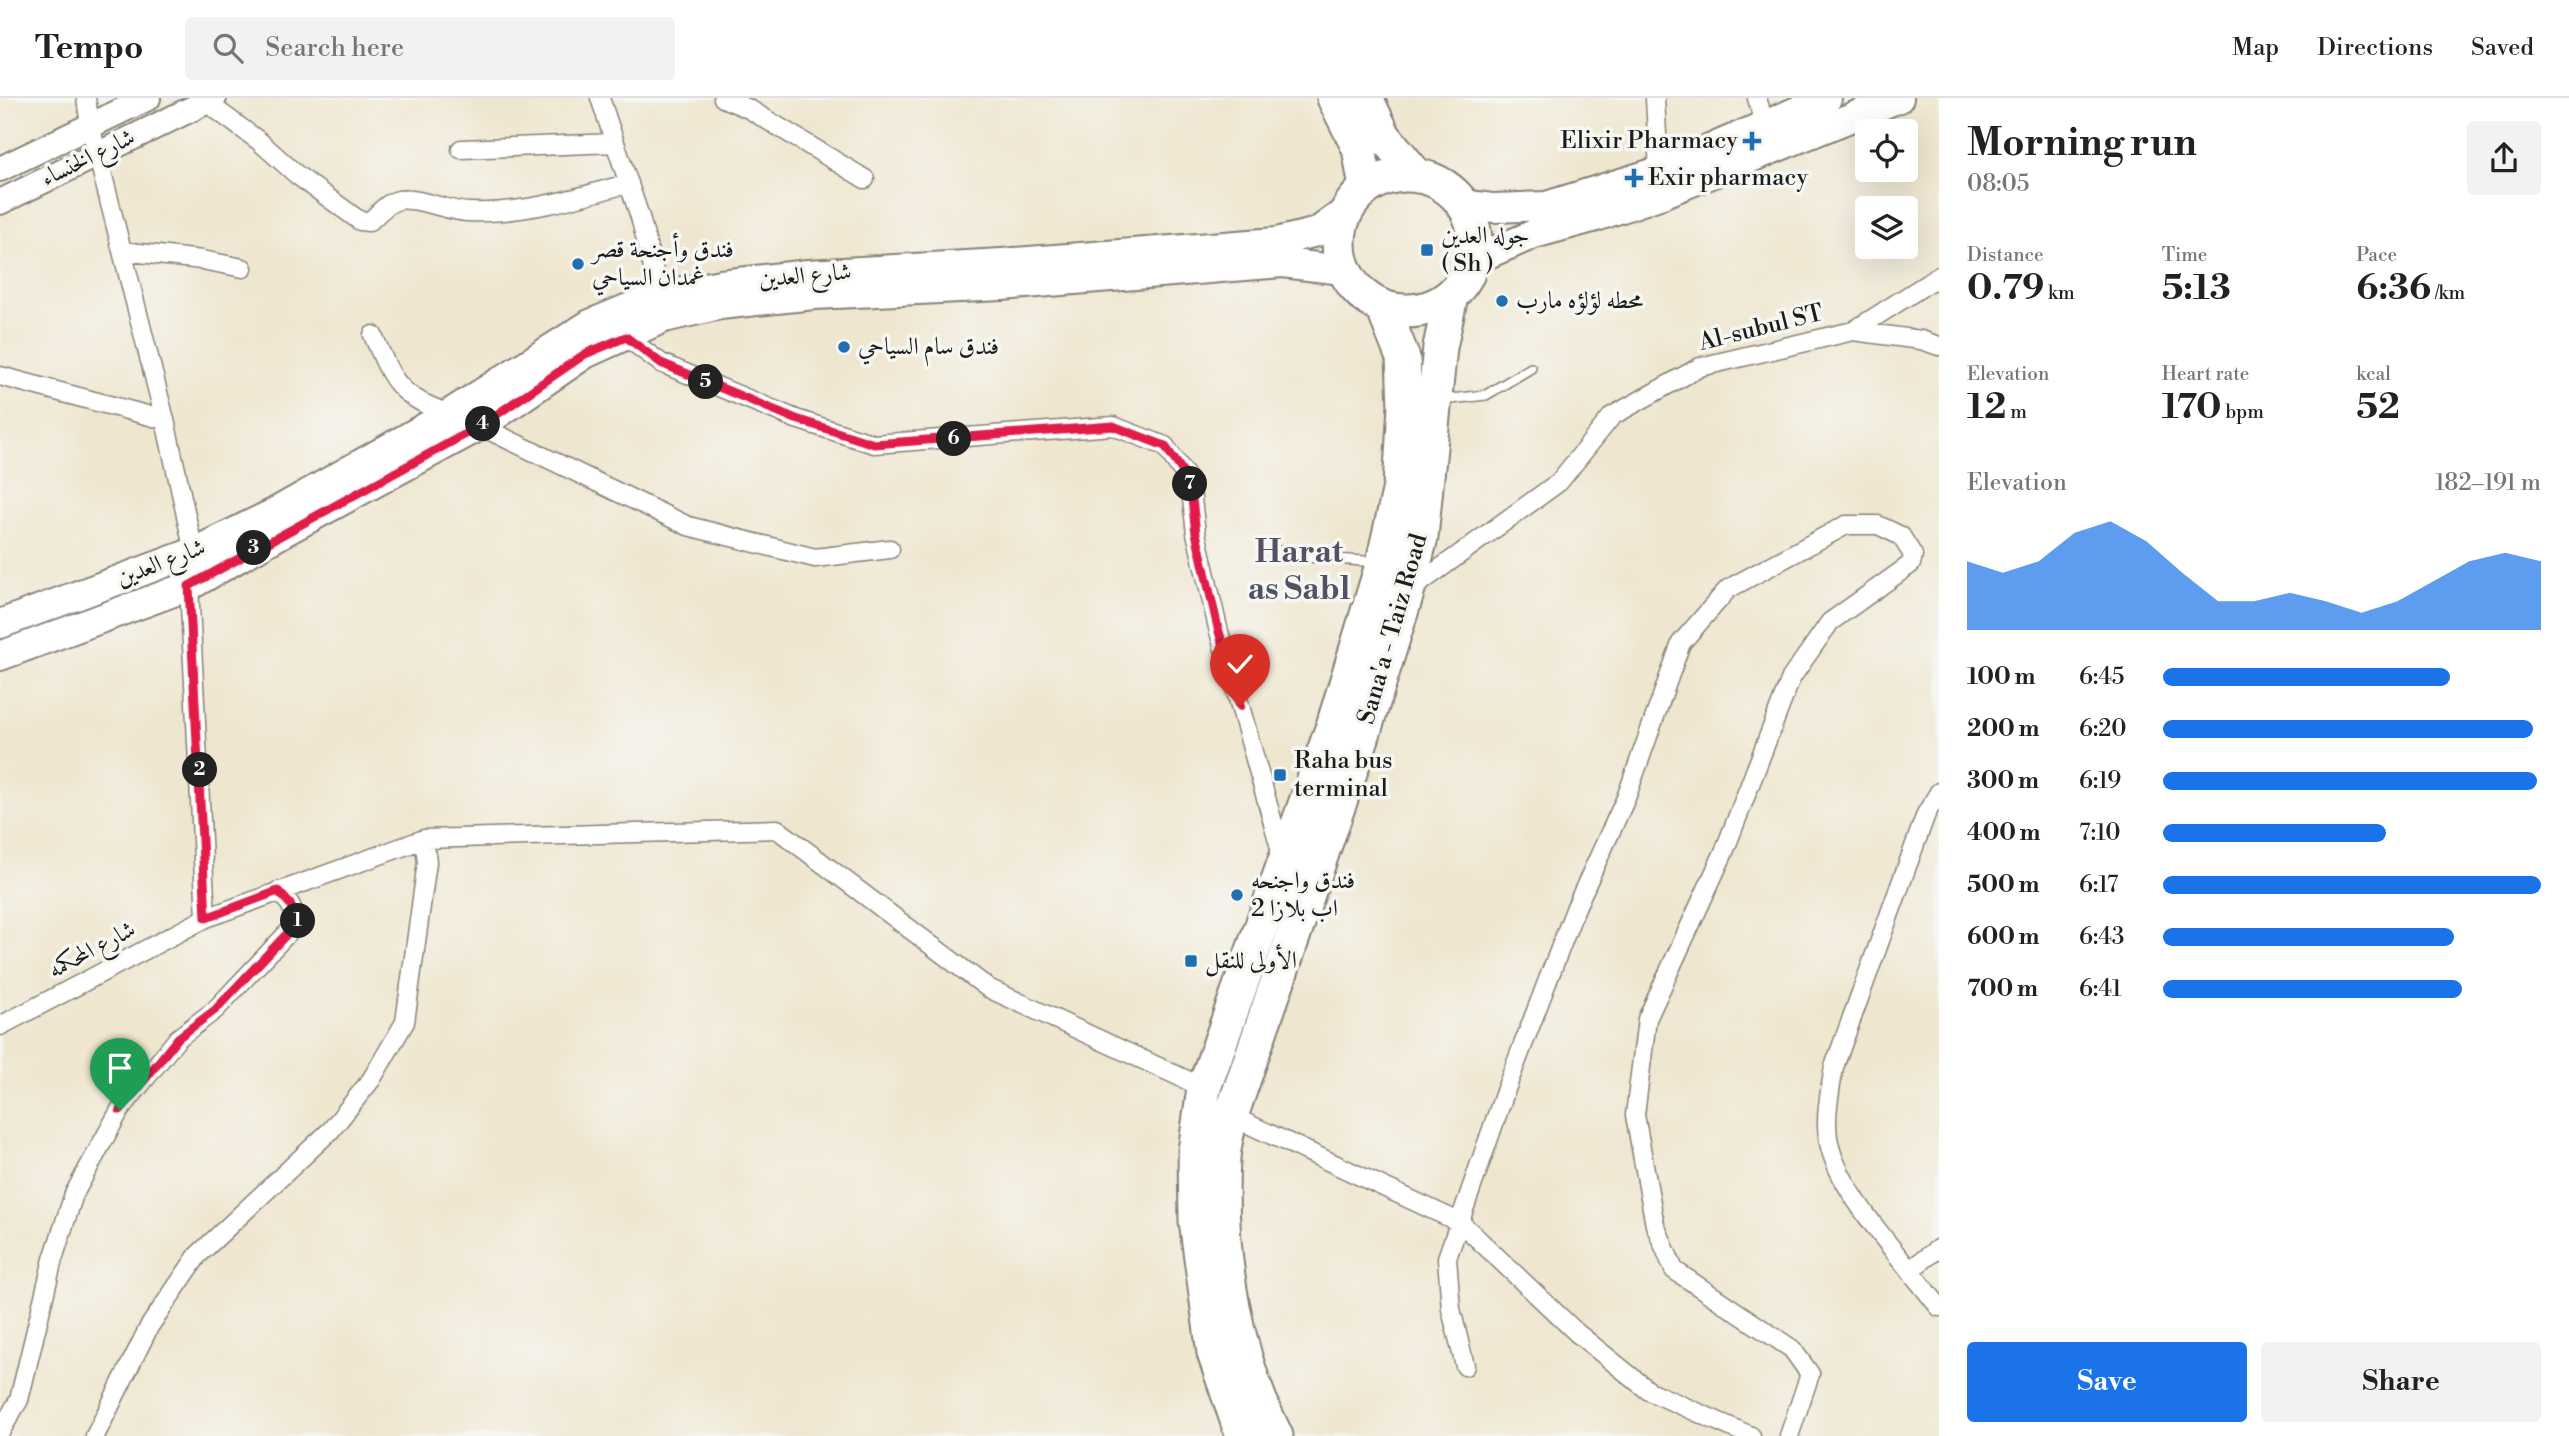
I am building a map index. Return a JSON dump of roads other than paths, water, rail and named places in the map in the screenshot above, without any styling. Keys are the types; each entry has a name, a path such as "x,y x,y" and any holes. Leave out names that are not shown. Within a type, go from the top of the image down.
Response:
{"highway":[{"path":"1334,98 1359,148 1356,200 1338,241 1343,270 1360,293 1383,308 1408,312 1432,307 1451,296 1466,280 1474,260 1476,241 1473,222 1464,204 1451,191 1435,181 1418,176 1390,177 1356,200"},
{"path":"1366,98 1384,136 1418,176"},
{"name":"Sana'a - Taiz Road","path":"1276,1436 1267,1419 1243,1349 1230,1286 1224,1222 1223,1157 1231,1116 1362,738 1406,593 1420,537 1440,347 1451,296"},
{"name":"Sana'a - Taiz Road","path":"1244,1436 1214,1353 1196,1221 1195,1152 1204,1088 1333,726 1383,562 1400,487 1405,406 1403,358 1383,308"}],"main road":[{"path":"1464,204 1493,208 1546,206 1659,171 1827,98"},
{"path":"1474,260 1534,234 1596,217 1662,194 1899,98"},
{"name":"شارع العدين","path":"0,624 194,552 272,514 449,414 590,324 660,295 721,284 808,274 1001,263 1276,242 1317,232 1356,200"},
{"name":"شارع العدين","path":"0,656 189,586 480,426 585,354 664,317 720,305 814,295 1002,286 1282,264 1343,270"}],"street":[{"path":"86,98 90,125 194,552"},
{"name":"شارع الخنساء","path":"0,169 148,98"},
{"path":"600,98 629,183 660,295"},
{"path":"723,98 749,109 865,179"},
{"path":"1655,98 1659,171"},
{"path":"1757,98 1765,126"},
{"path":"210,100 297,176 360,221 369,222 384,207 400,199 466,212 504,211 565,201 629,183"},
{"name":"شارع الخنساء","path":"0,201 210,100"},
{"path":"461,149 615,143"},
{"path":"122,251 202,260 243,268"},
{"name":"Al-subul ST","path":"1406,593 1559,482 1612,416 1700,367 1853,331 1939,276"},
{"path":"1853,331 1921,340 1939,346"},
{"path":"373,335 390,374 410,397 449,414"},
{"path":"626,337 661,363 796,419 874,444 1113,426 1165,446 1190,482 1196,533 1218,628 1284,861"},
{"path":"0,376 164,420"},
{"path":"480,426 688,526 815,558 890,549"},
{"path":"1465,1366 1451,1309 1447,1258 1511,1076 1576,907 1626,798 1681,643 1728,589 1846,525 1878,525 1901,536 1913,555 1911,564 1830,622 1791,678 1724,852 1647,1019 1635,1115 1655,1225 1674,1270 1792,1349 1810,1374 1789,1436"},
{"path":"189,586 206,918"},
{"path":"1939,792 1926,814 1834,1067 1827,1107 1829,1146 1843,1180 1939,1307"},
{"name":"شارع المحكمه","path":"0,1026 206,918 424,839 777,829 988,988 1204,1088"},
{"path":"96,1436 149,1327 198,1255 331,1130 371,1080 405,1022 427,862 424,839"},
{"path":"0,1432 19,1400 53,1259 74,1194 120,1110 178,1038 215,1010 298,922 290,904 278,891"},
{"path":"1231,1116 1461,1223 1577,1333 1649,1391 1751,1436"},
{"path":"1911,1269 1939,1248"}],"lane":[{"path":"1434,400 1486,395 1531,368"},
{"path":"1275,550 1306,557 1383,562"}],"place":[{"name":"Elixir Pharmacy","path":"1752,141"},
{"name":"Exir pharmacy","path":"1634,178"},
{"name":"جوله العدين ( Sh )","path":"1427,250"},
{"name":"فندق وأجنحة قصر غمدان السياحي","path":"578,264"},
{"name":"محطه لؤلؤه مارب","path":"1502,301"},
{"name":"فندق سام السياحي","path":"844,347"},
{"name":"Raha bus terminal","path":"1280,775"},
{"name":"فندق واجنحه اب بلازا 2","path":"1237,895"},
{"name":"الأولى للنقل","path":"1191,961"}],"district":[{"name":"Harat as Sabl","path":"1299,570"}]}
